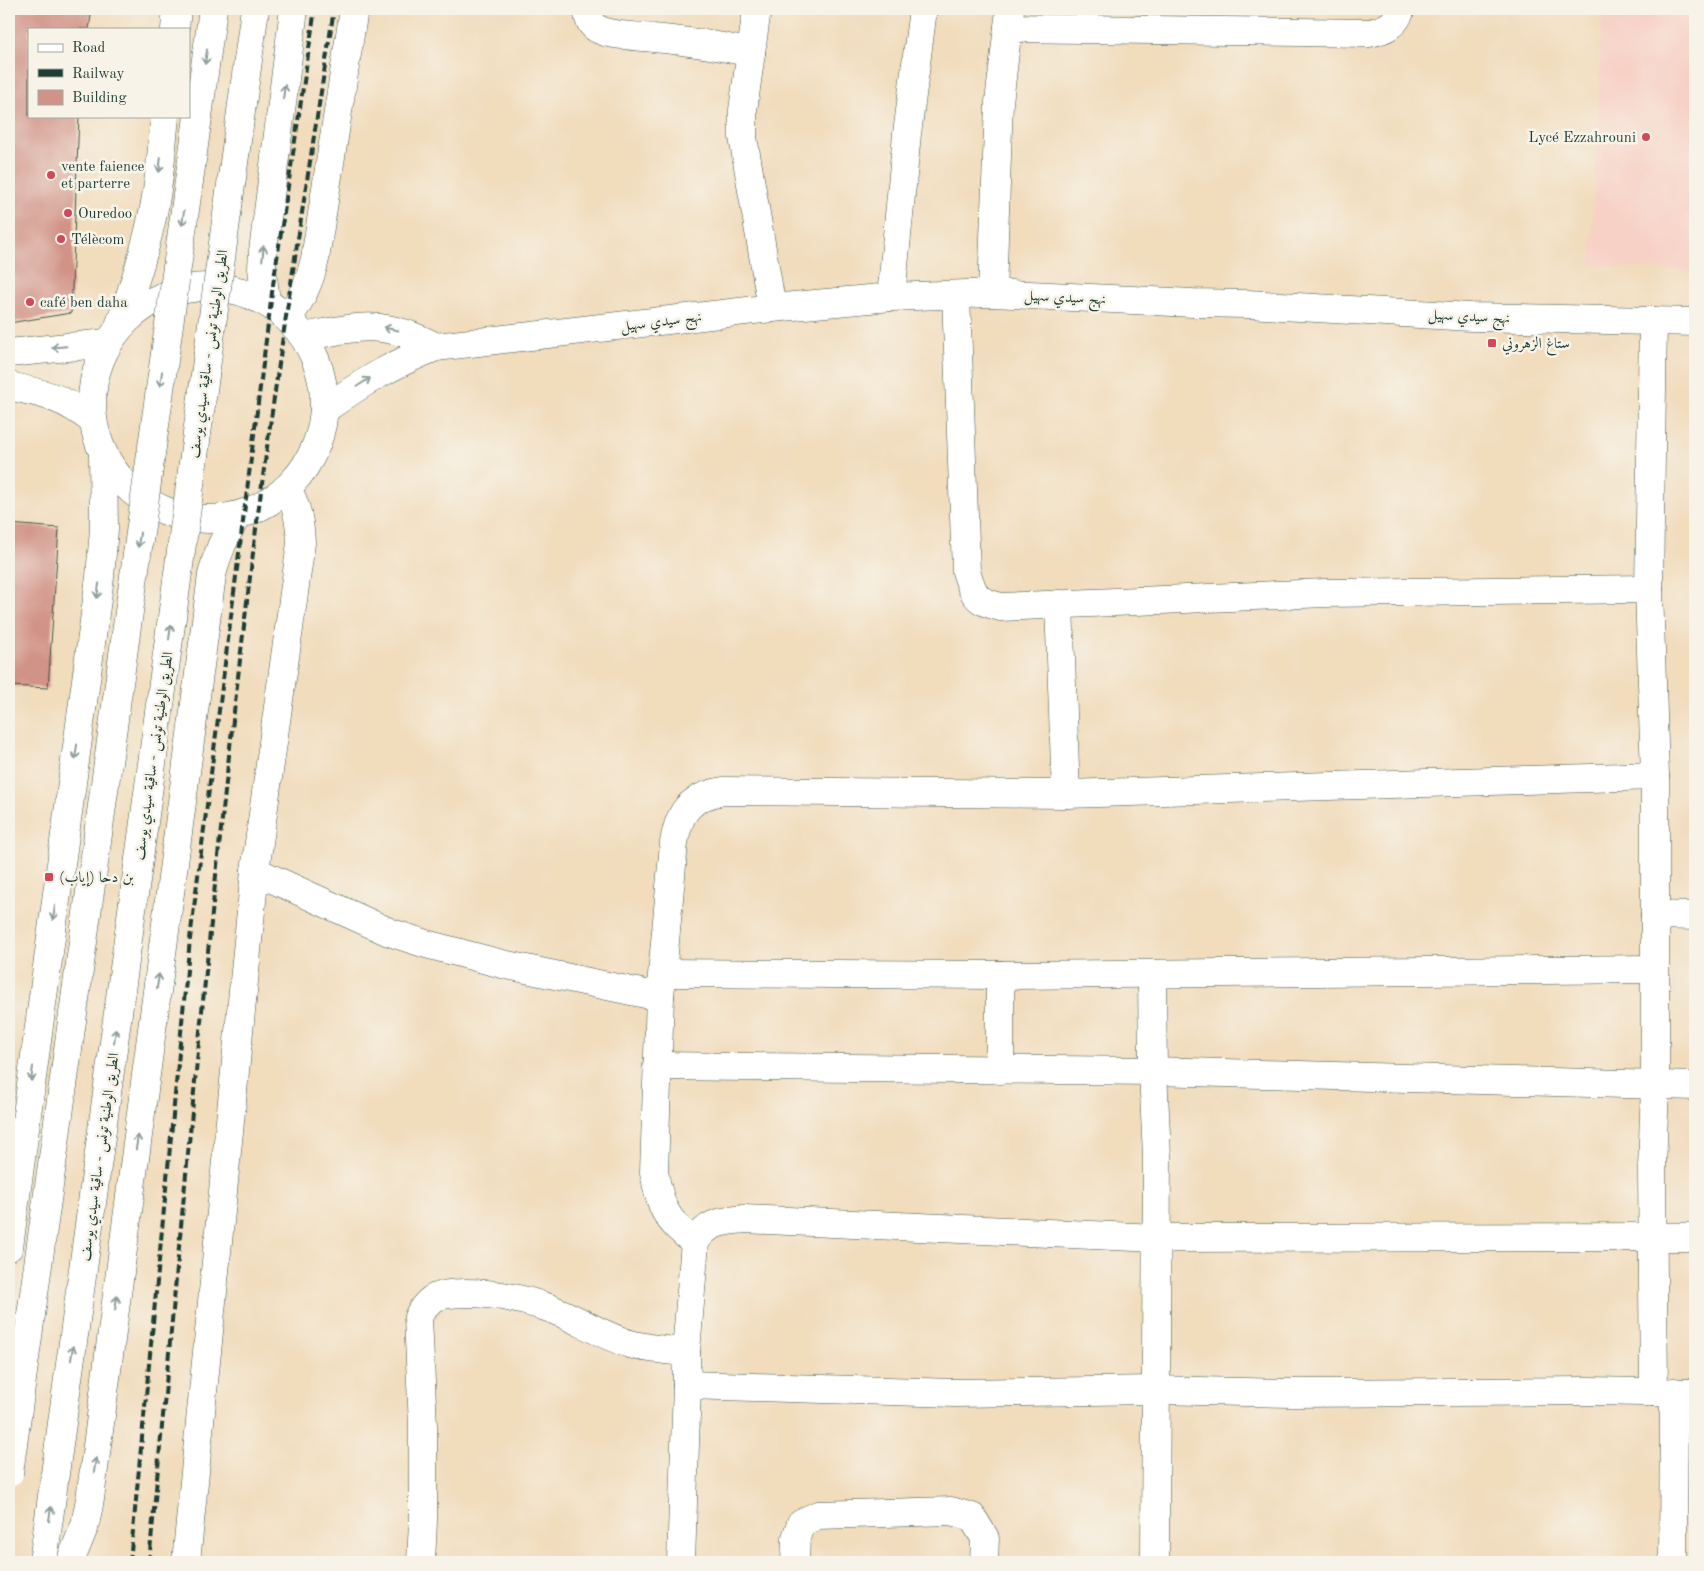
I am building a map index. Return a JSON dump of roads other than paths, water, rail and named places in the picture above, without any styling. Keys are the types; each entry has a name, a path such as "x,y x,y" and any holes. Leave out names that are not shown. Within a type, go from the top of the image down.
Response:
{"main road":[{"path":"175,28 177,9"},
{"path":"9,1473 212,9"},
{"name":"الطريق الوطنية تونس - ساقية سيدي يوسف","path":"44,1562 255,9"},
{"path":"266,302 262,276 263,251 294,9"},
{"path":"296,327 300,301 310,280 315,259 354,9"},
{"path":"588,9 587,14 591,24 600,30 620,34 716,44 751,53"},
{"path":"757,9 743,110 743,137 772,308"},
{"path":"891,297 907,134 923,9"},
{"path":"992,293 999,102 1009,18 1369,33 1381,31 1393,24 1399,16 1401,9"},
{"path":"9,353 113,336 138,310 162,296 187,288 214,286 241,291 266,302 296,327 316,359 323,384 324,410 318,439 306,466 287,488 264,505 236,516 211,520 184,517 159,509 137,496 118,478 104,456 96,438 92,420 91,394 97,368 113,336 133,288 146,247 155,205 165,118"},
{"name":"نهج سيدي سهيل","path":"324,410 377,374 406,359 436,347 772,308 891,297 992,293 1184,303 1247,304 1471,317 1695,322"},
{"path":"956,295 966,572 972,591 982,602 1001,607 1325,593 1648,588"},
{"path":"1653,321 1648,588 1655,776 1653,1236 1674,1392 1673,1562"},
{"path":"296,327 352,328 374,326 396,330 417,337 436,347"},
{"path":"9,386 48,394 79,410 92,420"},
{"path":"9,1247 100,577 104,529 104,456"},
{"path":"186,1562 255,872 301,543 296,505 287,488"},
{"path":"70,1562 85,1525 90,1499 212,575 217,554 225,534 236,516"},
{"path":"1060,604 1066,794"},
{"path":"695,1242 680,1231 667,1216 659,1199 654,1172 657,1066 662,985 676,828 688,808 707,794 732,791 1066,794 1655,776"},
{"path":"255,872 390,932 426,944 502,964 556,974 662,985 1000,975 1654,969"},
{"path":"1655,915 1695,916"},
{"path":"1000,975 1000,1070"},
{"path":"1152,975 1153,1071 1157,1156 1154,1390 1155,1562"},
{"path":"657,1066 1153,1071 1695,1086"},
{"path":"681,1562 688,1385 686,1352 695,1242 702,1231 712,1224 744,1219 1157,1238 1695,1237"},
{"path":"421,1562 423,1435 418,1318 424,1306 434,1297 447,1294 481,1293 515,1298 547,1308 603,1334 630,1344 658,1350 686,1352"},
{"path":"688,1385 956,1393 1154,1390 1292,1393 1590,1390 1674,1392"},
{"path":"795,1562 796,1538 801,1523 818,1515 951,1511 972,1517 985,1538 984,1562"}],"railway":[{"path":"130,1562 190,939 273,285 315,9"},
{"path":"149,1562 197,1065 236,693 251,569 290,289 334,9"}],"place":[{"name":"Lycé Ezzahrouni","path":"1646,137"},
{"name":"vente faience et parterre","path":"51,175"},
{"name":"Ouredoo","path":"68,213"},
{"name":"Télècom","path":"61,239"},
{"name":"café ben daha","path":"30,302"},
{"name":"ستاغ الزهروني","path":"1492,343"},
{"name":"بن دحا (إياب)","path":"49,877"}]}
